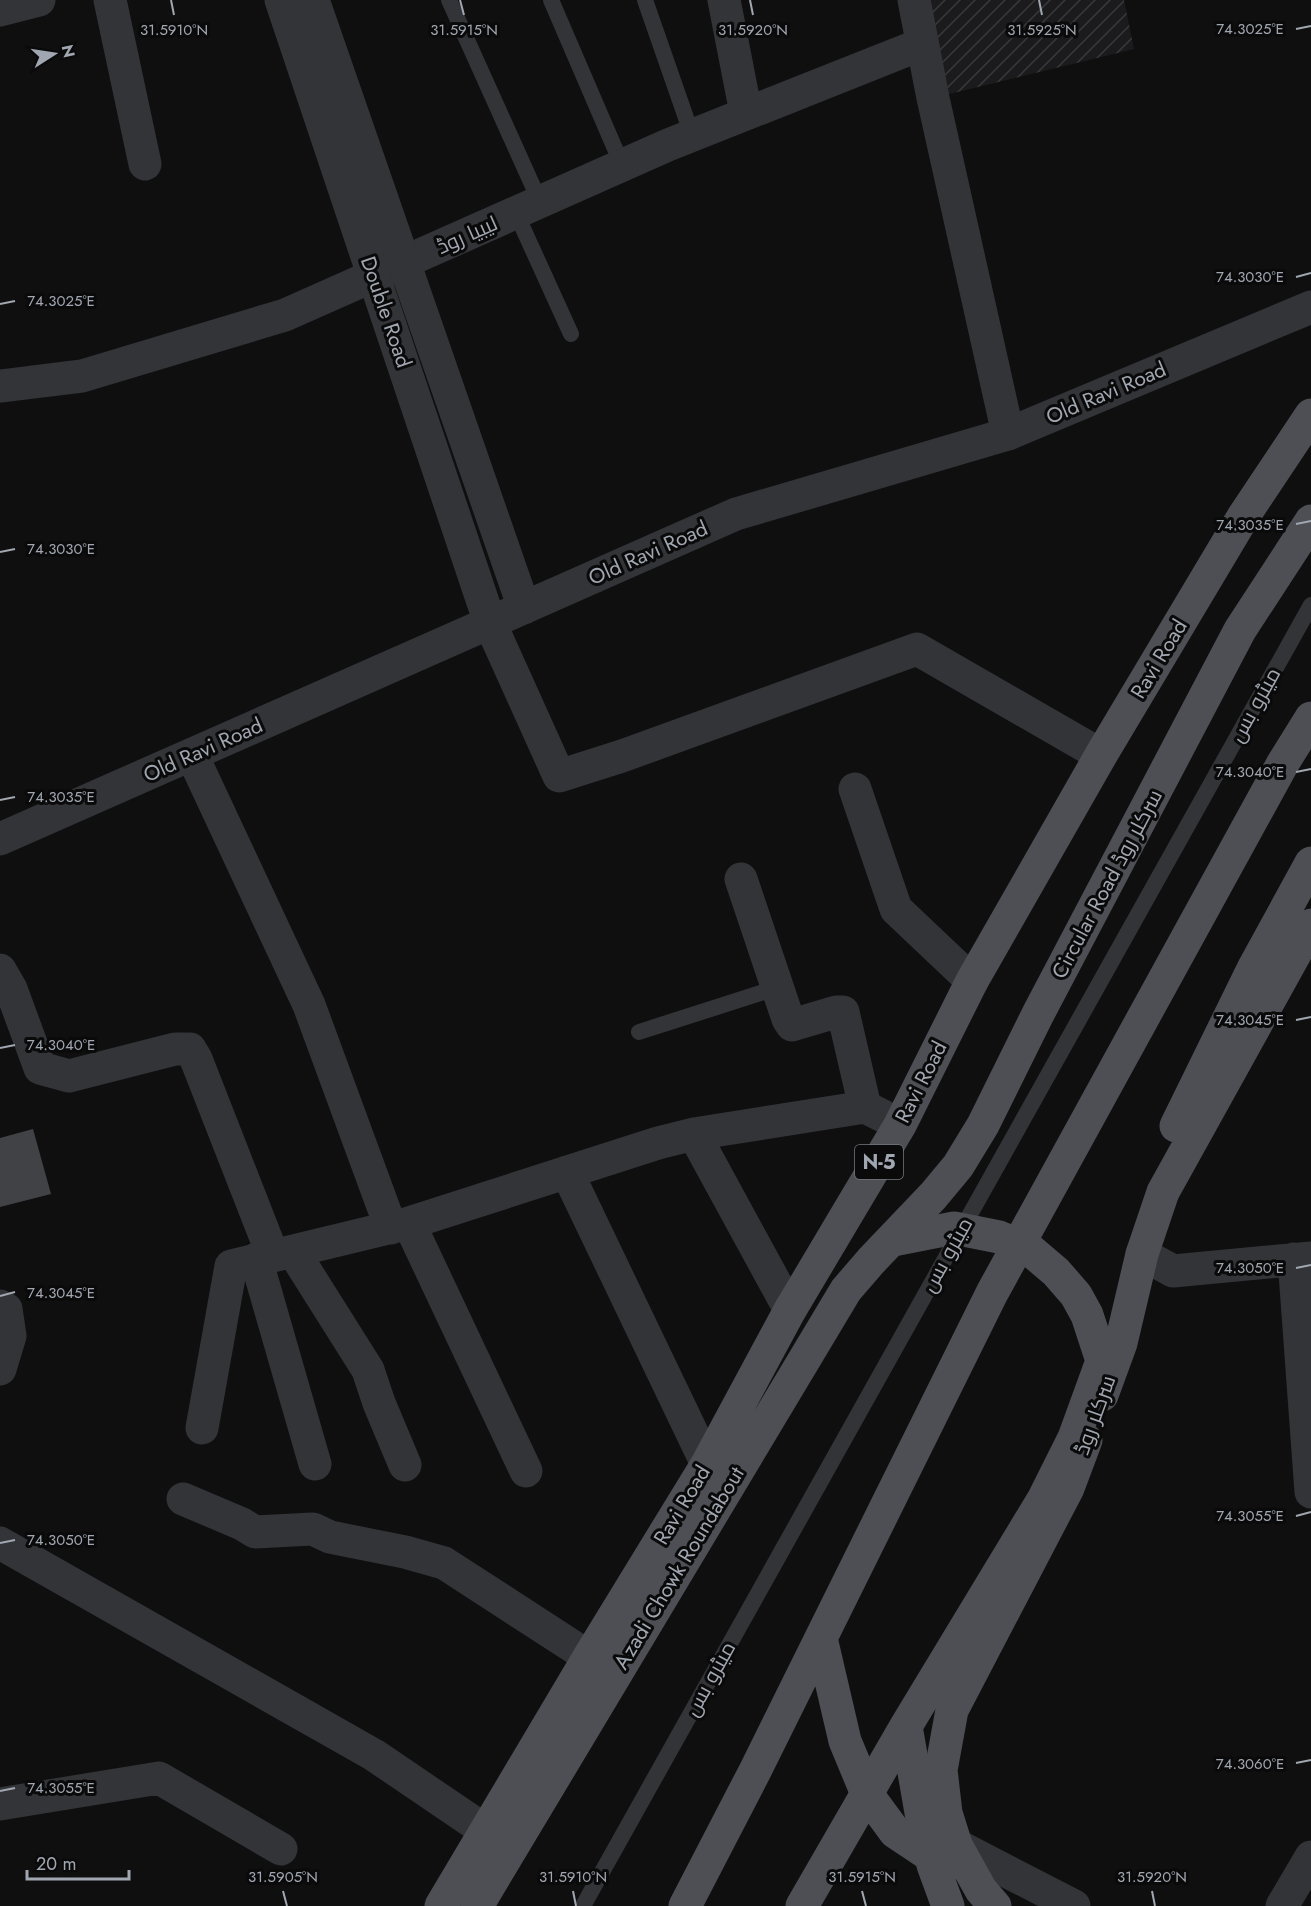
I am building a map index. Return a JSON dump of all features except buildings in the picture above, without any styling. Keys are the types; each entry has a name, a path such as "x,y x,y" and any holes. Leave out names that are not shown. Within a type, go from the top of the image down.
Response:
{"main road":[{"name":"Ravi Road","path":"441,1906 707,1464 790,1310 900,1125 972,981 1101,755 1243,517 1311,415"},
{"name":"Circular Road سرکلر روڈ","path":"893,1239 958,1166 983,1125 1038,1014 1240,630 1311,521"},
{"path":"685,1906 755,1771 992,1293 1282,763 1311,718"},
{"path":"802,1906 906,1726 1044,1498 1074,1438 1102,1361 1134,1238 1179,1119 1253,969 1311,863"},
{"name":"سرکلر روڈ","path":"988,1898 956,1845 946,1813 941,1770 952,1710 1068,1488 1120,1343 1142,1254 1163,1192 1311,925"},
{"path":"893,1239 954,1227 999,1237 1029,1249 1056,1272 1076,1295 1087,1315 1102,1361"},
{"name":"Azadi Chowk Roundabout","path":"477,1906 824,1325 857,1276 893,1239"},
{"path":"821,1638 845,1741 867,1794 896,1832 988,1898"},
{"path":"906,1726 924,1830 933,1865 948,1906"}],"street":[{"path":"0,10 39,0"},
{"path":"110,0 145,164"},
{"name":"Double Road","path":"281,0 490,623 559,776 622,756 917,649 1101,755"},
{"name":"Double Road","path":"314,0 524,608"},
{"path":"724,0 746,114"},
{"path":"914,0 1008,434"},
{"name":"لیبیا روڈ","path":"0,386 82,376 285,315 692,135 922,44"},
{"name":"Old Ravi Road","path":"0,839 736,514 1008,434 1311,307"},
{"path":"192,755 309,1005 400,1225 526,1471"},
{"path":"855,789 896,909 972,981"},
{"path":"741,879 776,988 792,1025 843,1012 865,1107"},
{"path":"0,969 11,989 40,1068 69,1076 174,1049 189,1049 196,1059 274,1255 315,1464"},
{"path":"202,1428 231,1266 400,1225 694,1134 865,1107 900,1125"},
{"path":"694,1134 790,1310"},
{"path":"567,1172 707,1464"},
{"path":"1142,1254 1173,1271 1302,1259 1311,1492"},
{"path":"274,1255 368,1370 405,1465"},
{"path":"0,1306 6,1309 10,1336 0,1369"},
{"path":"183,1498 255,1532 313,1529 330,1537 405,1552 444,1563 589,1657"},
{"path":"0,1543 374,1755 486,1831"},
{"path":"0,1804 159,1778 281,1849"},
{"path":"956,1845 1074,1906"},
{"path":"1282,1906 1311,1857"}],"lane":[{"path":"449,0 528,207 571,334"},
{"path":"551,0 622,165"},
{"path":"645,0 692,135"},
{"name":"میٹرو بس","path":"583,1906 1311,604"},
{"path":"639,1032 776,988"}],"shaded area":[{"path":"915,0 1124,0 1134,49 933,98"}]}
